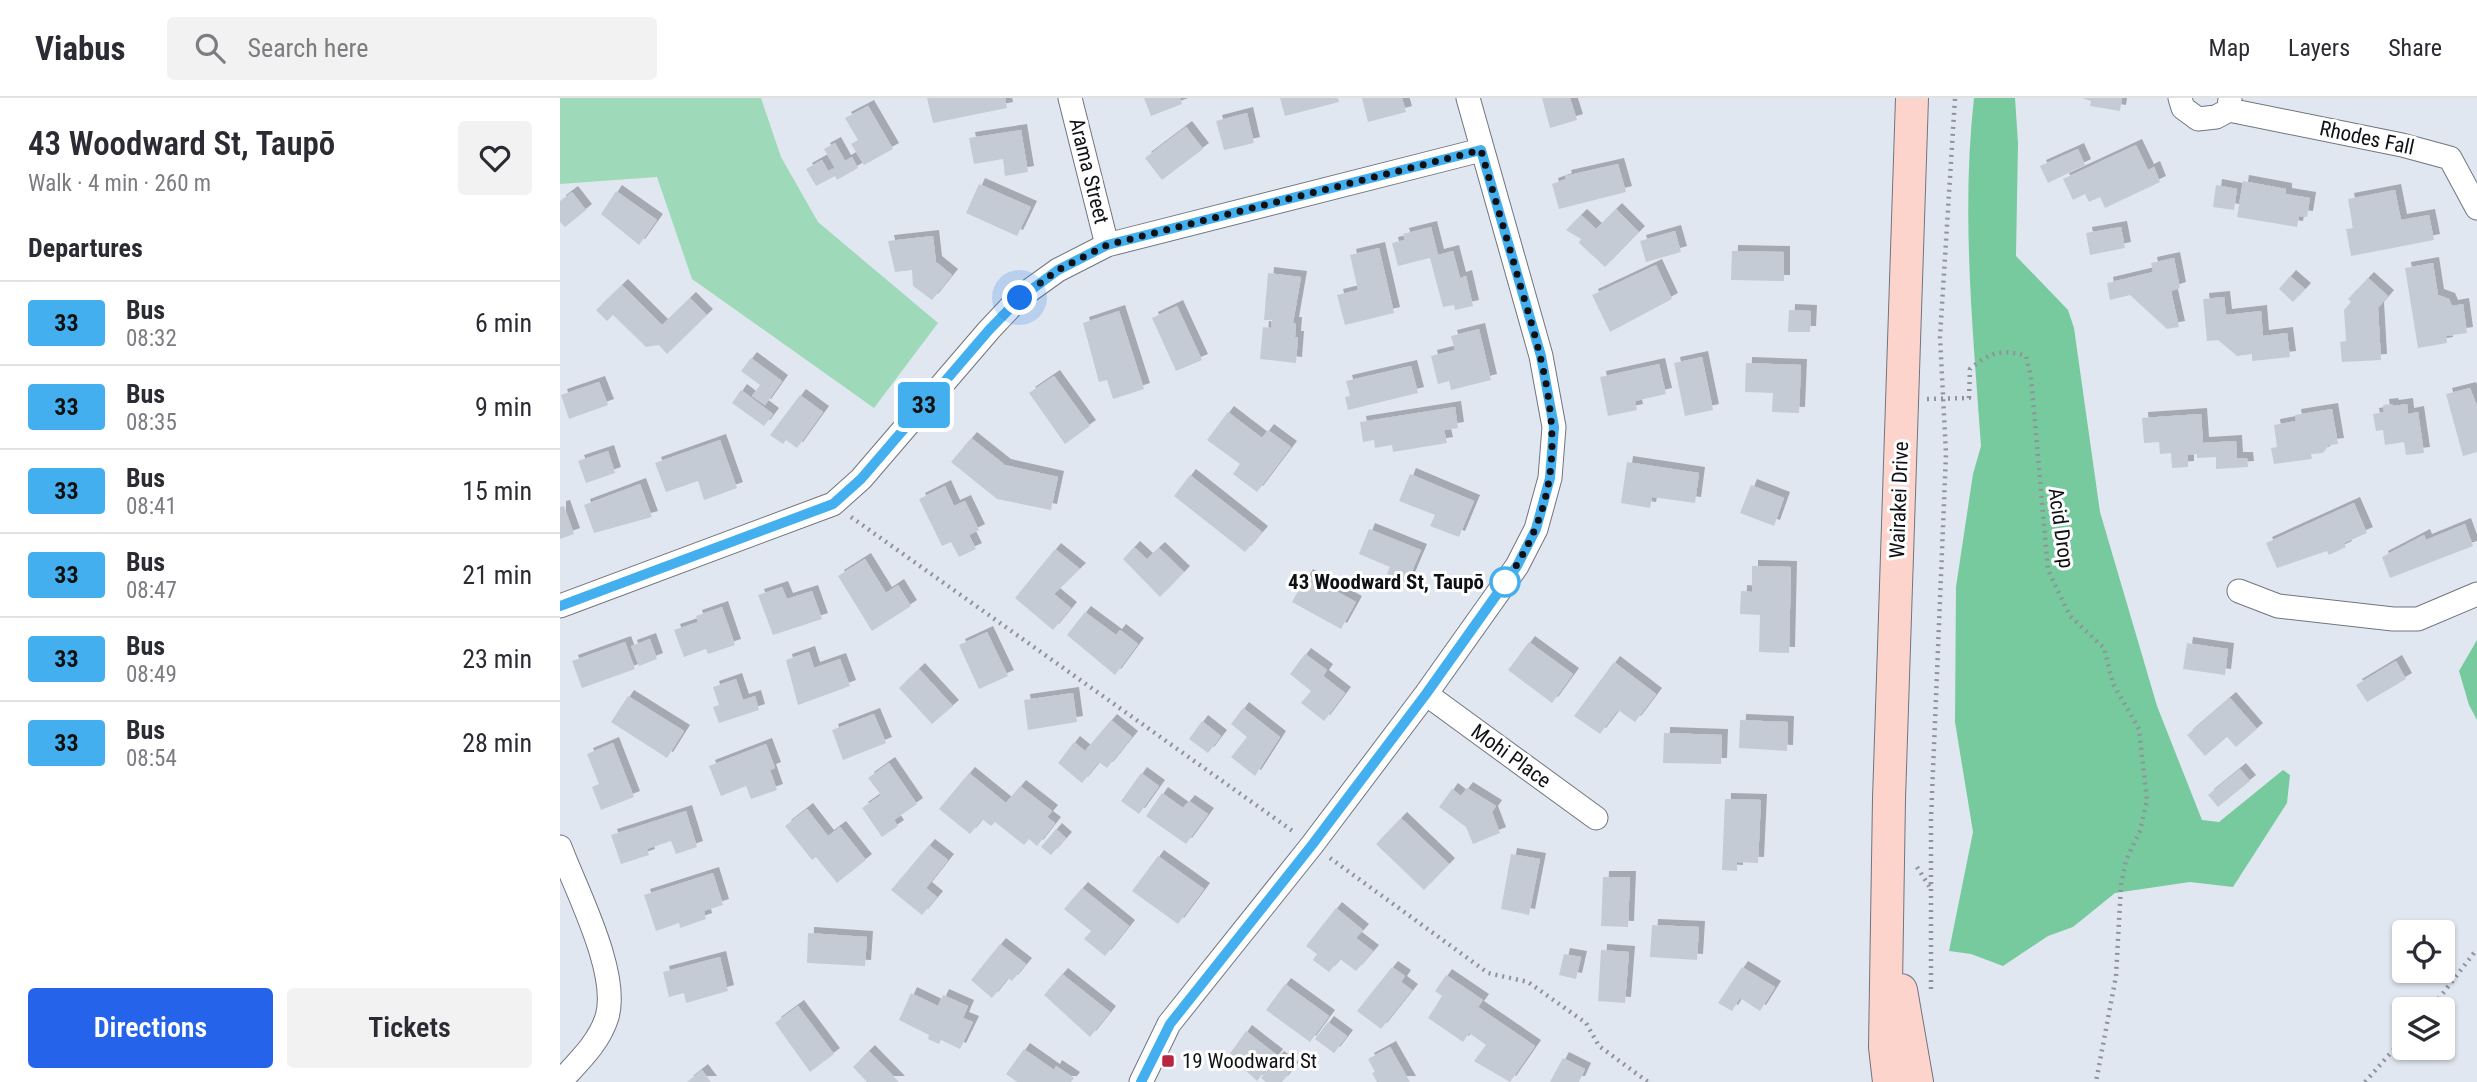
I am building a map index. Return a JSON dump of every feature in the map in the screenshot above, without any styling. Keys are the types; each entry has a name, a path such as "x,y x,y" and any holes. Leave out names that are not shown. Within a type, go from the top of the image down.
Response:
{"main road":[{"name":"Wairakei Drive","path":"1889,1082 1885,1047 1888,902 1912,98"},
{"name":"Wairakei Drive","path":"1888,902 1917,1082"}],"street":[{"name":"Arama Street","path":"1070,98 1107,245"},
{"path":"1141,1082 1170,1024 1312,845 1426,694 1517,566 1536,529 1550,478 1554,427 1541,356 1468,98"},
{"path":"2180,98 2183,108 2198,119 2216,117 2230,104"},
{"name":"Rhodes Fall","path":"2230,104 2450,158 2477,208"},
{"path":"560,606 833,504 861,479 989,330 1020,298 1058,270 1107,245 1481,150"},
{"path":"2239,591 2278,606 2393,619 2418,619 2477,594"},
{"name":"Mohi Place","path":"1426,694 1596,818"},
{"path":"560,847 600,954 610,997 603,1027 589,1050 560,1082"}],"path":[{"path":"1931,998 1931,820 1946,454 1941,399 1941,324 1955,98"},
{"name":"Acid Drop","path":"1902,400 1969,398 1970,369 1988,354 2009,351 2026,356 2031,377 2048,570 2070,615 2104,648 2113,684 2139,729 2147,800 2140,831 2126,860 2121,885 2116,976 2096,1082"},
{"path":"833,504 1488,973 1528,982 1586,1023 1599,1046 1648,1082"},
{"path":"2440,997 2477,949"},
{"path":"2365,1082 2392,1052"}],"green space":[{"path":"560,98 761,98 781,157 818,222 938,323 874,408 692,279 657,177 560,184"},
{"path":"1974,98 2015,98 2018,143 2016,256 2068,310 2074,328 2100,512 2157,706 2202,820 2219,822 2283,770 2290,775 2287,803 2233,887 2190,882 2115,893 2073,927 2048,936 2003,966 1971,954 1949,951 1973,832 1955,722 1956,587 1973,474 1981,446 1968,229"},
{"path":"2477,640 2477,720 2469,705 2459,671"}],"building":[{"path":"927,98 1005,98 1007,108 933,123"},
{"path":"1144,98 1180,98 1182,104 1151,116"},
{"path":"1280,98 1338,98 1339,102 1285,116"},
{"path":"1362,98 1402,98 1406,112 1368,122"},
{"path":"1542,98 1570,98 1577,120 1550,128"},
{"path":"2082,98 2122,98 2120,111 2090,106 2091,101"},
{"path":"868,106 893,149 864,165 851,144 858,140 845,118"},
{"path":"1247,113 1254,143 1224,150 1216,121"},
{"path":"1186,127 1203,149 1162,180 1145,158"},
{"path":"1021,130 1028,172 1005,176 1003,159 974,164 969,138"},
{"path":"835,143 845,161 852,157 858,168 837,180 835,176 816,186 806,169 822,160 828,171 835,168 824,149"},
{"path":"2136,145 2148,170 2154,167 2160,182 2105,208 2100,197 2089,202 2085,194 2073,200 2063,179"},
{"path":"2078,149 2085,165 2048,183 2040,166"},
{"path":"1618,164 1626,192 1559,209 1552,184 1566,179 1565,176"},
{"path":"2243,181 2286,189 2286,194 2310,198 2307,217 2299,216 2297,227 2237,217"},
{"path":"979,184 1031,207 1017,236 966,213"},
{"path":"2216,185 2237,189 2234,210 2213,207"},
{"path":"2395,190 2401,220 2429,215 2434,240 2351,256 2346,229 2353,228 2348,199"},
{"path":"616,191 657,220 639,245 601,214"},
{"path":"572,192 586,210 565,227 560,222 560,201"},
{"path":"1616,209 1639,232 1605,267 1579,243 1581,239 1566,230 1581,215 1596,229"},
{"path":"1431,227 1438,255 1453,251 1460,278 1466,276 1473,306 1455,310 1454,305 1443,307 1430,258 1398,266 1392,243 1405,240 1403,234"},
{"path":"2121,227 2125,248 2090,255 2086,233"},
{"path":"1675,231 1681,252 1646,262 1640,241"},
{"path":"933,236 936,262 952,275 932,300 913,286 912,270 895,272 888,241"},
{"path":"1379,248 1394,313 1345,325 1337,295 1358,290 1350,255"},
{"path":"1732,251 1784,252 1784,281 1731,280"},
{"path":"2174,258 2180,288 2171,291 2179,327 2167,329 2130,295 2110,300 2107,283 2153,272 2151,263"},
{"path":"2433,263 2438,295 2449,299 2452,306 2463,304 2467,333 2446,336 2447,343 2418,348 2405,268"},
{"path":"1656,265 1672,299 1610,332 1592,295"},
{"path":"1268,273 1301,277 1293,323 1296,323 1295,337 1298,337 1296,363 1260,359 1263,327 1271,328 1272,320 1264,320"},
{"path":"2290,276 2305,289 2293,302 2279,289"},
{"path":"2368,278 2388,296 2378,308 2381,360 2342,362 2340,342 2346,341 2344,310 2351,302 2348,299"},
{"path":"622,285 662,325 690,298 707,315 667,354 659,345 646,347 613,315 607,321 596,310"},
{"path":"2224,297 2226,315 2261,311 2263,336 2287,333 2290,357 2252,361 2252,354 2237,356 2218,340 2207,341 2203,299"},
{"path":"1177,306 1202,360 1176,371 1152,318"},
{"path":"1789,310 1811,311 1810,332 1788,332"},
{"path":"1119,311 1144,389 1113,399 1107,380 1099,382 1083,323"},
{"path":"1479,329 1491,380 1451,390 1449,381 1438,384 1431,356 1455,350 1451,336"},
{"path":"1702,357 1713,410 1685,416 1674,363"},
{"path":"751,358 782,381 765,405 752,396 760,385 741,371"},
{"path":"1746,363 1801,365 1799,413 1772,412 1773,393 1745,392"},
{"path":"1659,364 1666,394 1635,401 1637,410 1608,416 1600,377"},
{"path":"1411,366 1418,393 1348,410 1345,397 1350,396 1346,381"},
{"path":"1054,376 1090,426 1065,444 1029,393"},
{"path":"599,382 608,405 569,419 561,395"},
{"path":"2470,388 2477,406 2477,452 2463,456 2446,394"},
{"path":"741,390 773,414 764,426 732,403"},
{"path":"800,395 823,412 797,448 786,440 783,444 770,435"},
{"path":"2407,404 2408,414 2418,412 2424,453 2406,455 2404,442 2385,445 2383,430 2376,431 2373,414 2384,412 2383,405"},
{"path":"1455,407 1458,428 1444,430 1447,443 1393,452 1392,445 1375,448 1374,440 1363,442 1360,422"},
{"path":"2332,409 2338,444 2329,445 2323,453 2311,454 2312,459 2274,464 2271,448 2277,447 2274,425 2296,421 2295,415"},
{"path":"1228,412 1262,438 1268,430 1291,447 1257,492 1233,474 1240,464 1207,440"},
{"path":"2201,414 2203,443 2236,441 2237,458 2247,458 2248,467 2216,469 2216,457 2197,458 2197,454 2188,455 2188,467 2172,468 2171,453 2160,454 2159,442 2144,443 2142,418"},
{"path":"971,438 1005,465 1058,477 1051,510 997,499 951,462"},
{"path":"720,440 737,488 704,500 698,481 666,492 655,463"},
{"path":"608,451 615,473 586,483 578,461"},
{"path":"1627,462 1699,473 1695,503 1652,497 1650,508 1621,503"},
{"path":"1410,474 1474,501 1459,537 1430,526 1435,515 1399,501"},
{"path":"1190,475 1262,532 1245,552 1174,496"},
{"path":"640,484 652,517 594,533 584,505"},
{"path":"1751,485 1784,498 1774,526 1740,513"},
{"path":"945,486 954,506 965,501 979,530 969,535 976,549 959,557 951,542 942,546 919,499"},
{"path":"2354,503 2367,533 2344,543 2346,547 2329,555 2327,551 2277,568 2266,543"},
{"path":"564,506 574,534 560,539 560,507"},
{"path":"2465,524 2473,546 2390,578 2382,557 2424,535 2426,540"},
{"path":"1369,529 1421,550 1407,583 1387,574 1390,567 1359,554"},
{"path":"1134,547 1147,559 1159,548 1184,572 1160,597 1123,559"},
{"path":"1055,549 1080,569 1054,594 1071,608 1053,630 1015,598"},
{"path":"865,559 886,593 898,585 911,606 872,631 838,576"},
{"path":"1752,566 1791,567 1789,653 1759,652 1760,615 1740,614 1741,591 1752,592"},
{"path":"1307,575 1356,602 1341,629 1292,602"},
{"path":"782,587 787,599 812,591 822,619 773,635 758,595"},
{"path":"722,607 735,645 708,654 706,649 684,657 674,630 698,622 696,616"},
{"path":"1085,612 1116,635 1120,630 1138,644 1115,675 1067,635"},
{"path":"987,632 1008,676 979,689 959,645"},
{"path":"650,639 657,659 639,666 631,646"},
{"path":"625,642 635,669 582,688 572,661"},
{"path":"1529,642 1573,674 1552,703 1508,670"},
{"path":"2187,643 2228,649 2225,675 2183,669"},
{"path":"809,652 814,668 840,659 850,686 798,705 786,660"},
{"path":"1305,654 1327,670 1323,676 1345,693 1324,721 1301,703 1311,691 1290,674"},
{"path":"2396,661 2406,679 2367,702 2356,685"},
{"path":"1614,662 1656,694 1635,722 1618,710 1600,734 1574,716"},
{"path":"919,669 953,706 932,724 899,688"},
{"path":"736,679 743,700 755,696 759,710 719,723 713,707 719,705 713,687"},
{"path":"1073,693 1077,722 1028,730 1024,700"},
{"path":"628,696 684,731 667,758 611,722"},
{"path":"2230,698 2257,729 2236,747 2227,737 2205,756 2187,735"},
{"path":"1243,708 1280,737 1255,776 1231,757 1247,737 1231,724"},
{"path":"874,714 886,743 843,760 832,730"},
{"path":"1111,720 1132,737 1107,768 1099,762 1082,783 1058,763 1074,742 1085,751"},
{"path":"1740,720 1788,722 1787,751 1739,748"},
{"path":"1202,721 1221,736 1208,753 1189,739"},
{"path":"1664,733 1722,735 1721,764 1663,763"},
{"path":"613,743 634,797 601,810 592,787 599,784 587,754"},
{"path":"766,744 775,768 770,770 777,790 751,799 746,786 721,796 709,766"},
{"path":"889,763 917,804 894,820 898,826 882,837 862,808 881,795 868,778"},
{"path":"2240,769 2250,781 2218,807 2208,795"},
{"path":"969,773 1006,803 1020,786 1052,811 1047,817 1055,823 1037,846 1029,839 1024,845 995,822 991,826 982,819 970,834 939,809"},
{"path":"1141,773 1159,786 1139,814 1121,801"},
{"path":"1467,788 1496,806 1492,812 1500,833 1473,844 1466,827 1439,807 1452,789 1461,796"},
{"path":"1162,793 1183,808 1189,801 1208,814 1186,844 1146,816"},
{"path":"1725,799 1761,800 1758,863 1737,862 1737,871 1722,870"},
{"path":"807,809 828,836 840,827 866,860 837,883 816,857 812,860 785,826"},
{"path":"686,811 697,847 676,854 671,841 647,849 649,855 621,864 611,835"},
{"path":"1401,818 1449,864 1424,890 1376,844"},
{"path":"1056,829 1066,838 1051,855 1041,847"},
{"path":"929,845 948,860 926,888 937,897 922,915 891,890"},
{"path":"1511,854 1540,859 1529,915 1501,909"},
{"path":"1158,856 1204,889 1178,924 1132,891"},
{"path":"713,873 723,905 704,911 706,919 680,928 679,923 656,931 644,895"},
{"path":"1603,877 1630,877 1628,927 1601,926"},
{"path":"1082,888 1129,926 1105,956 1084,939 1091,931 1064,909"},
{"path":"1336,908 1363,930 1356,938 1373,951 1356,971 1340,959 1329,972 1313,960 1317,954 1306,946"},
{"path":"1652,925 1699,927 1697,960 1650,957"},
{"path":"808,933 867,937 865,966 807,963"},
{"path":"1000,944 1026,964 1012,981 1008,978 992,998 971,980"},
{"path":"1601,950 1629,952 1625,1003 1598,1001"},
{"path":"1564,954 1581,957 1576,979 1559,975"},
{"path":"720,957 728,991 686,1003 684,993 669,997 663,972"},
{"path":"1392,967 1405,976 1401,982 1412,990 1381,1029 1357,1011"},
{"path":"1742,967 1775,987 1760,1011 1740,998 1732,1011 1718,1003"},
{"path":"1062,974 1110,1012 1090,1037 1044,995"},
{"path":"1446,975 1483,1000 1478,1007 1535,1046 1510,1082 1474,1061 1486,1045 1469,1033 1463,1042 1428,1018 1442,996 1435,991"},
{"path":"1285,984 1329,1016 1310,1042 1266,1010"},
{"path":"911,993 938,1006 943,995 968,1006 963,1018 973,1022 960,1049 941,1040 939,1044 928,1039 929,1035 899,1020"},
{"path":"798,1006 834,1054 810,1072 775,1023"},
{"path":"1328,1022 1347,1036 1334,1053 1315,1039"},
{"path":"1246,1031 1277,1055 1257,1081 1229,1055"},
{"path":"1390,1047 1410,1082 1377,1082 1368,1059"},
{"path":"1024,1049 1054,1070 1056,1066 1074,1078 1071,1082 1017,1082 1006,1074"},
{"path":"869,1051 899,1082 867,1082 853,1067"},
{"path":"1278,1057 1293,1068 1282,1082 1266,1082 1261,1078"},
{"path":"1563,1058 1585,1069 1579,1082 1550,1082"},
{"path":"702,1070 711,1082 687,1082"}],"bus line":[{"name":"33","path":"560,606 833,504 861,479 989,330 1020,298 1058,270 1107,245 1481,150 1541,356 1554,427 1550,478 1536,529 1517,566 1426,694 1312,845 1170,1024 1141,1082"}],"place":[{"name":"43 Woodward St, Taupō","path":"1505,582"},
{"name":"19 Woodward St","path":"1168,1061"}],"route":[{"path":"1020,298 1058,270 1107,245 1481,150 1541,356 1554,427 1550,478 1536,529 1517,566 1502,587 1505,582"}]}
